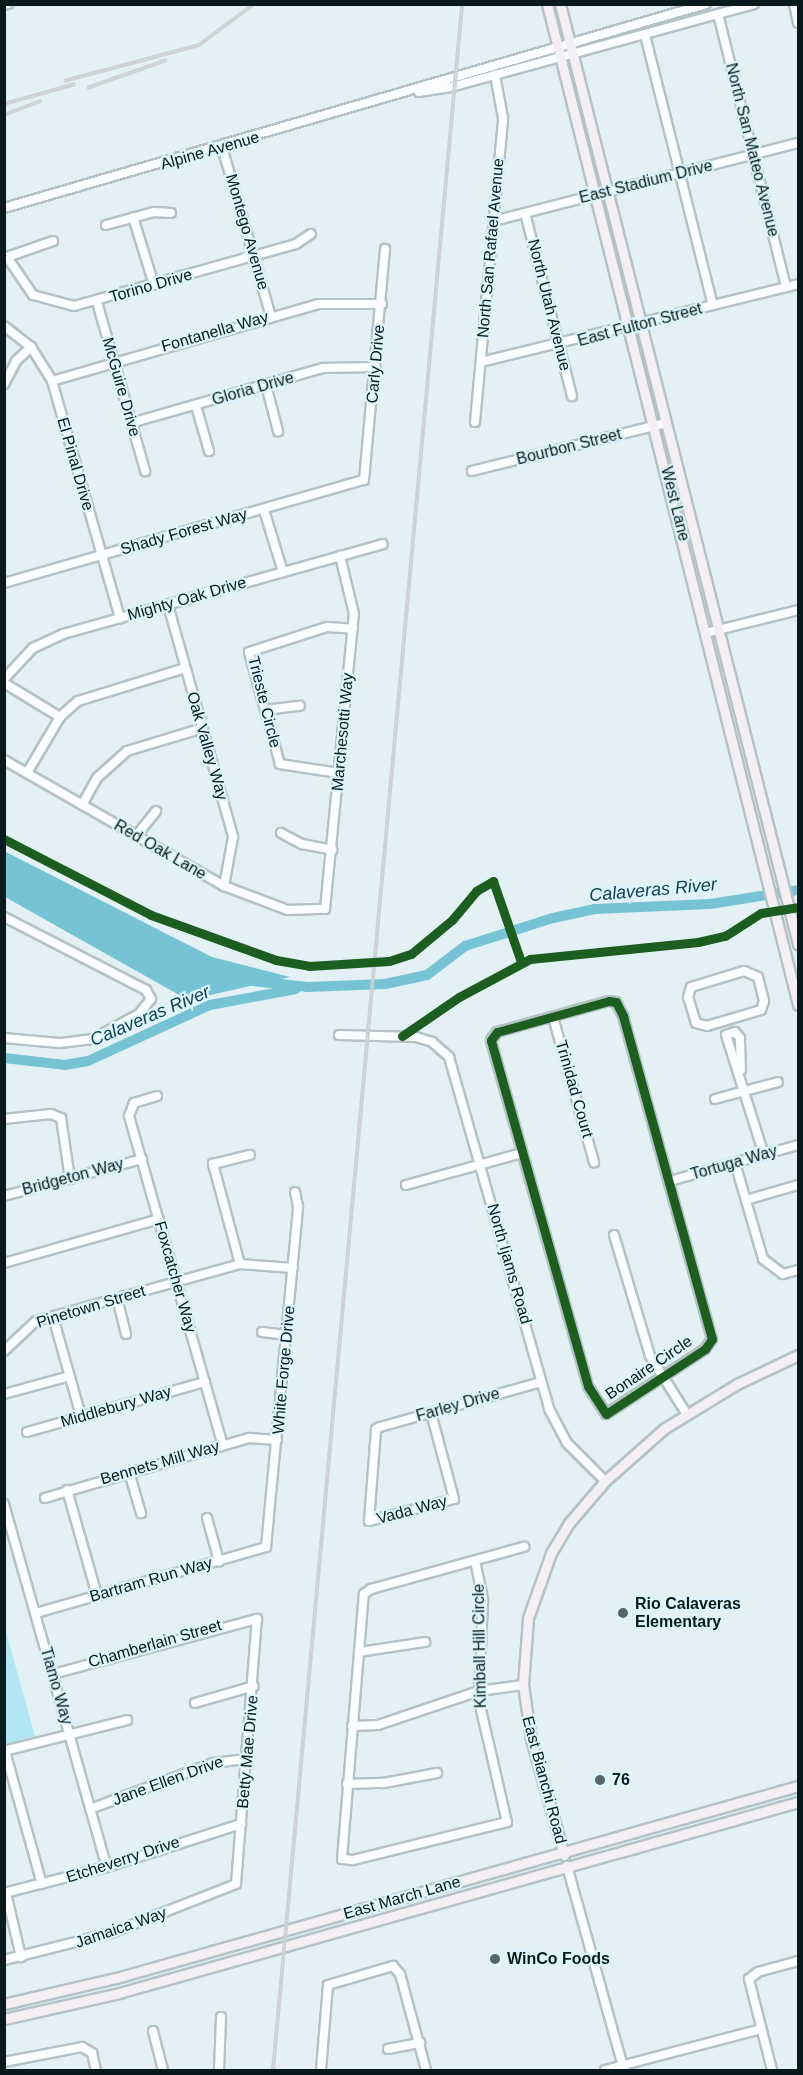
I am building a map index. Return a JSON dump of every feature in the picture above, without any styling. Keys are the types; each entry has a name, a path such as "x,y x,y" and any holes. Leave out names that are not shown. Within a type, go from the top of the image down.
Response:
{"main road":[{"name":"West Lane","path":"547,4 726,709 798,1005"},
{"name":"West Lane","path":"560,4 610,192 798,944"},
{"path":"726,709 739,742 748,747"},
{"path":"740,767 748,768 760,795"},
{"name":"East Bianchi Road","path":"567,1866 531,1738 523,1685 525,1639 542,1574 570,1523 605,1482 687,1413 798,1356"},
{"name":"East March Lane","path":"4,2004 116,1978 798,1786"},
{"name":"East March Lane","path":"4,2019 118,1993 798,1802"}],"street":[{"name":"Alpine Avenue","path":"4,208 415,92 558,46 706,4"},
{"name":"Alpine Avenue","path":"415,92 574,55 754,4"},
{"path":"794,4 798,23"},
{"name":"North San Mateo Avenue","path":"718,14 786,287"},
{"path":"645,35 713,305"},
{"name":"North San Rafael Avenue","path":"475,422 503,117 495,75"},
{"name":"East Stadium Drive","path":"494,221 798,143"},
{"name":"Montego Avenue","path":"222,147 271,316"},
{"path":"106,225 134,217 171,213"},
{"name":"North Utah Avenue","path":"525,213 572,396"},
{"path":"134,217 154,285"},
{"name":"Torino Drive","path":"53,241 7,257 24,286 41,299 65,306 97,302 296,244 311,234"},
{"name":"Carly Drive","path":"364,480 386,249"},
{"name":"East Fulton Street","path":"481,362 559,346 798,284"},
{"name":"McGuire Drive","path":"97,302 145,471"},
{"name":"Fontanella Way","path":"52,381 271,316 330,302 382,304"},
{"name":"El Pinal Drive","path":"4,326 31,347 52,381 120,618"},
{"path":"4,384 16,361 31,347"},
{"name":"Gloria Drive","path":"131,423 334,366 376,367"},
{"path":"266,385 278,431"},
{"path":"196,406 209,451"},
{"name":"Bourbon Street","path":"472,471 666,423"},
{"name":"Shady Forest Way","path":"4,583 364,480"},
{"path":"264,510 283,572"},
{"name":"Mighty Oak Drive","path":"4,681 21,658 49,639 383,544"},
{"name":"Marchesotti Way","path":"325,909 353,629 353,604 340,556"},
{"name":"Oak Valley Way","path":"168,605 233,837 224,886"},
{"path":"706,633 798,610"},
{"name":"Trieste Circle","path":"339,773 283,767 249,656 252,648 327,627 353,629"},
{"path":"27,773 60,717 89,696 185,668"},
{"path":"4,681 60,717"},
{"path":"265,710 300,706"},
{"path":"82,805 97,778 127,751 203,728"},
{"name":"Red Oak Lane","path":"4,760 224,886 288,910 325,909"},
{"path":"136,836 156,812"},
{"path":"281,833 302,844 332,850"},
{"path":"4,917 146,990 151,999 139,1014 93,1039 59,1043 4,1038"},
{"path":"753,972 763,1008 734,1018 719,1023 696,1023 688,997 691,987 753,972"},
{"name":"Bonaire Circle","path":"609,1001 621,1008 712,1339 710,1346 662,1376 613,1412 601,1412 597,1406 522,1153 491,1040 498,1032 609,1001"},
{"name":"Trinidad Court","path":"553,1017 594,1162"},
{"path":"734,1018 735,1032 743,1052 741,1070 764,1155"},
{"path":"719,1023 726,1035 731,1058 741,1070"},
{"path":"726,1035 735,1032"},
{"name":"North Ijams Road","path":"339,1035 428,1040 453,1063 541,1382 562,1436 605,1482"},
{"path":"715,1099 778,1082"},
{"name":"Foxcatcher Way","path":"157,1096 130,1108 223,1445"},
{"path":"4,1119 57,1115 63,1122 69,1179"},
{"name":"Tortuga Way","path":"670,1181 798,1145"},
{"path":"406,1185 522,1153"},
{"path":"240,1264 213,1164 250,1155"},
{"name":"Bridgeton Way","path":"4,1196 142,1158"},
{"path":"735,1163 763,1259 783,1274 798,1270"},
{"path":"746,1200 798,1185"},
{"name":"White Forge Drive","path":"266,1547 298,1207 295,1192"},
{"path":"4,1263 159,1219"},
{"path":"614,1235 645,1340 662,1376"},
{"name":"Pinetown Street","path":"4,1351 24,1328 117,1298 240,1264 293,1268"},
{"path":"117,1298 126,1335"},
{"path":"53,1317 81,1416"},
{"path":"262,1332 287,1335"},
{"path":"5,1395 70,1376"},
{"name":"Bonaire Circle","path":"662,1376 687,1413"},
{"name":"Middlebury Way","path":"27,1432 205,1382"},
{"name":"Farley Drive","path":"369,1521 376,1429 541,1382"},
{"name":"Vada Way","path":"369,1521 454,1498 431,1413"},
{"name":"Bennets Mill Way","path":"45,1498 249,1438 277,1440"},
{"path":"129,1472 141,1513"},
{"path":"67,1490 97,1595"},
{"name":"Tiamo Way","path":"4,1504 107,1867"},
{"path":"207,1518 219,1561"},
{"name":"Bartram Run Way","path":"36,1613 266,1547"},
{"path":"476,1561 524,1547"},
{"name":"Kimball Hill Circle","path":"476,1561 483,1600 478,1691 486,1742 508,1814 505,1825 400,1845 346,1861 340,1854 367,1591 476,1561"},
{"name":"Chamberlain Street","path":"53,1674 257,1619"},
{"name":"Betty Mae Drive","path":"235,1886 254,1686 257,1619"},
{"path":"359,1652 424,1642"},
{"path":"352,1726 378,1725 478,1691 523,1685"},
{"path":"195,1703 254,1686"},
{"path":"42,1884 5,1751 127,1720"},
{"name":"Jane Ellen Drive","path":"90,1809 213,1763 247,1759"},
{"path":"347,1784 384,1784 437,1773"},
{"name":"Etcheverry Drive","path":"5,1893 107,1867 241,1824"},
{"path":"567,1866 624,2068"},
{"name":"Jamaica Way","path":"4,1960 111,1934 235,1886"},
{"path":"5,1893 21,1957"},
{"path":"772,2070 749,1979 758,1972 798,1961"},
{"path":"321,2070 328,1985 397,1967 426,2070"},
{"path":"219,2070 221,2017"},
{"path":"605,2070 624,2068 761,2029"},
{"path":"153,2031 163,2070"},
{"path":"388,2049 420,2043"},
{"path":"4,2062 88,2048 96,2070"}],"shaded area":[{"path":"4,851 212,957 290,977 188,1000 5,897"},
{"path":"5,1628 35,1736 4,1745"}],"waterway":[{"name":"Calaveras River","path":"253,981 308,987 385,984 427,975 465,946 553,918 595,909 710,904 798,890"},
{"name":"Calaveras River","path":"4,1058 65,1065 88,1061 210,1005 296,989"}],"railway":[{"path":"64,81 199,45 254,4"},
{"path":"273,2070 462,4"},
{"path":"87,88 167,60"},
{"path":"4,104 75,84"},
{"path":"4,115 41,101"}],"cycle path":[{"path":"4,839 151,915 276,960 309,966 389,961 411,954 452,920 476,891 493,881 521,962"},
{"path":"402,1036 459,997 530,959 698,942 725,936 761,913 798,907"},
{"path":"609,1001 616,1002 623,1016 712,1339 705,1349 606,1414 588,1386 491,1040 497,1032 609,1001"}],"place":[{"name":"Rio Calaveras Elementary","path":"623,1613"},
{"name":"76","path":"600,1780"},
{"name":"WinCo Foods","path":"495,1959"}]}
